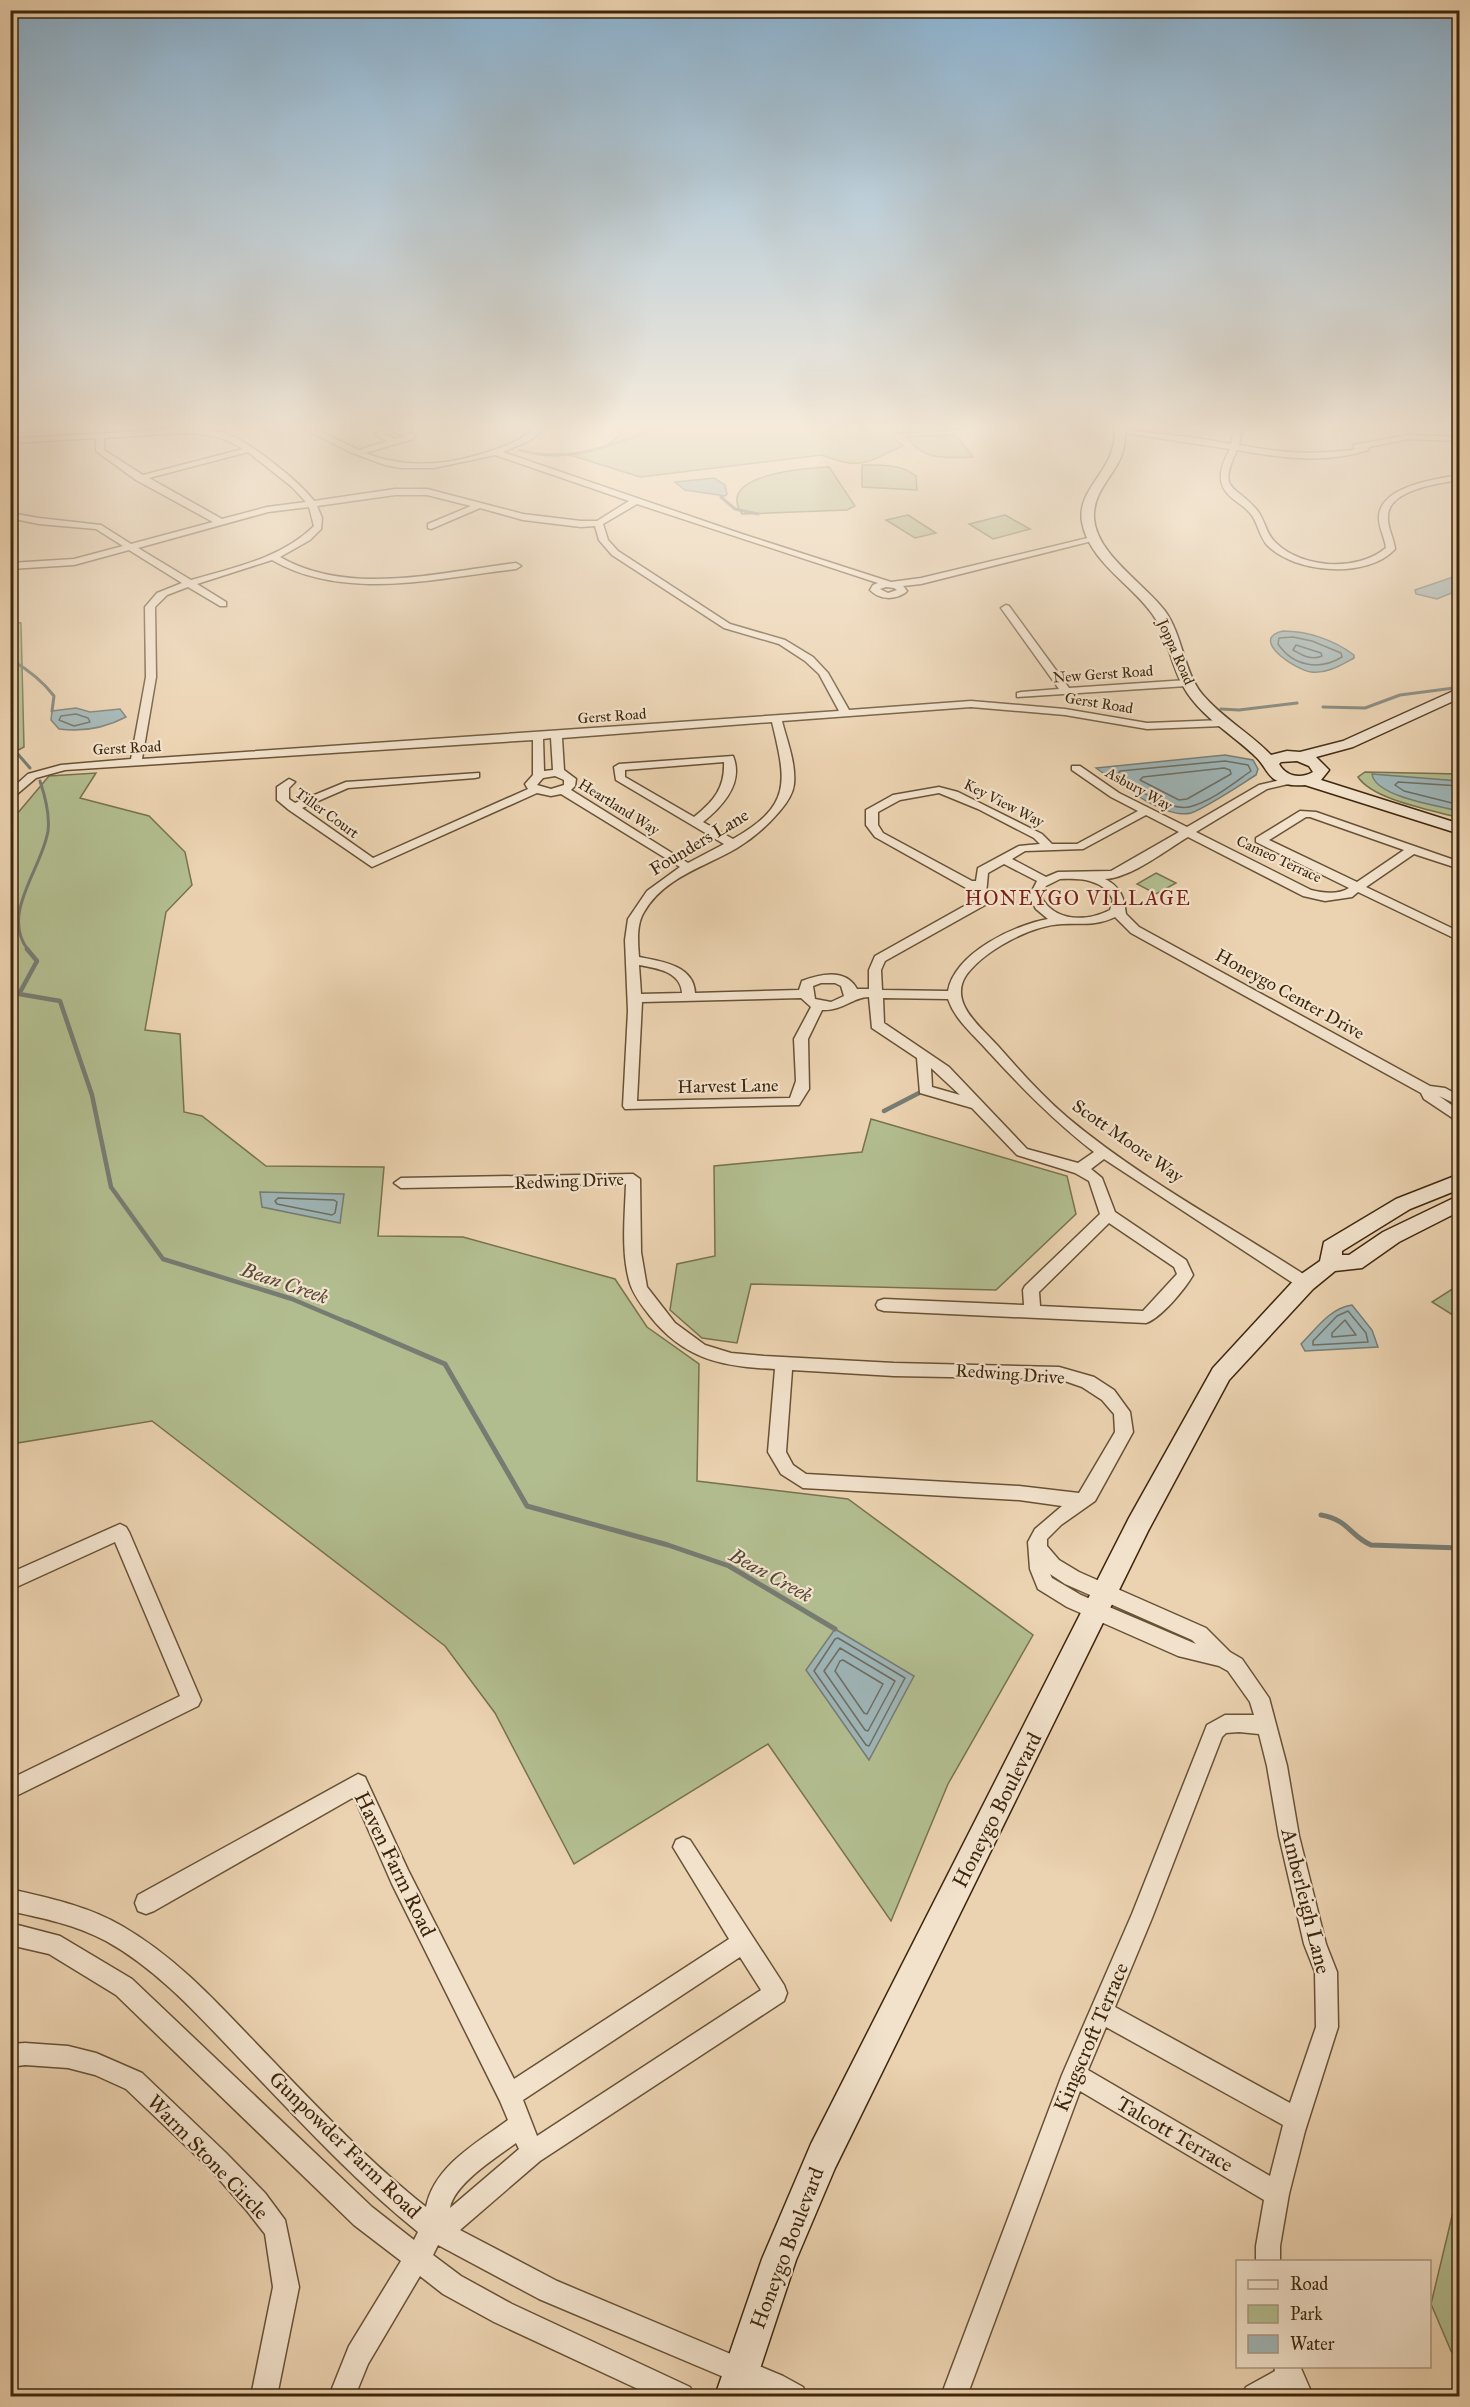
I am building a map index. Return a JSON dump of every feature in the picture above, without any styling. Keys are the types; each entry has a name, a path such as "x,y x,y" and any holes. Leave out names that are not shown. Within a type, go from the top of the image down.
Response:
{"street":[{"path":"117,538 223,604"},
{"path":"10,566 74,562 163,538"},
{"path":"136,763 151,677 150,607 166,591 272,556 297,546 307,538"},
{"path":"604,538 611,549 727,626 782,642 809,659 823,672 845,713"},
{"path":"750,538 895,586"},
{"path":"876,586 895,586 921,581 1092,538"},
{"name":"Joppa Road","path":"1093,538 1160,614 1187,683 1203,703 1223,723 1252,743 1281,776 1314,771"},
{"path":"1267,538 1270,544 1291,557 1321,565 1363,565 1379,561 1391,549 1389,538"},
{"path":"272,556 315,576 346,580 407,578 516,566"},
{"path":"866,576 876,586 876,592 886,595 898,594 895,586"},
{"path":"1005,608 1066,692"},
{"name":"New Gerst Road","path":"1022,695 1187,683"},
{"path":"1263,788 1276,758 1348,744 1460,692"},
{"name":"Gerst Road","path":"10,796 25,780 51,770 971,704 1065,712 1147,726 1223,723"},
{"name":"Founders Lane","path":"630,1106 635,998 633,926 636,913 650,894 665,881 734,845 754,832 771,816 788,788 788,770 776,718"},
{"name":"Heartland Way","path":"556,735 558,770 562,774"},
{"path":"536,790 531,784 539,775 538,736"},
{"name":"Joppa Road","path":"1252,743 1293,756 1343,790 1460,829"},
{"path":"1065,920 1039,905 1036,892 1045,881 1066,875 1113,875 1188,834 1263,788 1314,771 1347,748 1348,744"},
{"path":"695,822 718,804 727,792 729,759 619,767 620,778 734,845"},
{"name":"Asbury Way","path":"1076,768 1115,795 1188,834"},
{"path":"1314,771 1332,772 1340,781 1389,803 1391,807"},
{"name":"Heartland Way","path":"536,790 547,793 563,790 570,783 567,776 562,774 539,775"},
{"path":"294,808 346,785 475,775"},
{"name":"Tiller Court","path":"289,782 283,788 281,795 283,800 372,863 536,790"},
{"name":"Heartland Way","path":"563,790 689,868"},
{"name":"Key View Way","path":"980,885 970,885 879,835 872,825 872,810 897,797 939,790 982,807 1038,836 1048,846"},
{"path":"884,1305 1146,1317 1155,1310 1185,1275 1180,1264 1108,1215 1095,1179 1080,1169 1022,1152 980,1105 944,1070 877,1025 875,970 880,959 981,902 983,897 980,885 982,871 1023,848 1079,847 1146,811"},
{"name":"Cameo Terrace","path":"1460,866 1312,814 1304,813 1260,840 1460,937"},
{"name":"Cameo Terrace","path":"1188,834 1307,893 1324,897 1341,896 1359,888 1413,849"},
{"path":"1004,859 1045,881"},
{"path":"1084,876 1102,882 1115,891 1119,877 1128,868"},
{"name":"Honeygo Center Drive","path":"1115,891 1119,900 1120,915 1135,930"},
{"path":"1026,927 1039,905"},
{"path":"1097,921 1107,918 1119,906"},
{"path":"852,993 954,995 961,973 990,947 1026,927 1065,920"},
{"name":"Honeygo Center Drive","path":"1065,920 1097,921 1135,930 1427,1090 1440,1091 1460,1102"},
{"path":"634,960 663,966 677,972 687,982 689,996"},
{"path":"819,978 847,984 852,993 842,1004 819,1005 807,999 804,994 807,984 819,978"},
{"path":"635,998 804,994"},
{"name":"Scott Moore Way","path":"954,995 958,1008 974,1028 1041,1100 1076,1132 1305,1284"},
{"name":"Harvest Lane","path":"630,1106 794,1102 799,1098 802,1085 800,1041 806,1025 819,1005"},
{"path":"924,1056 925,1090 980,1105"},
{"name":"Honeygo Center Drive","path":"1427,1090 1429,1096 1460,1118"},
{"path":"1080,1169 1104,1152"},
{"path":"1095,1179 1119,1162"},
{"name":"Redwing Drive","path":"402,1183 633,1179 633,1220 638,1285 657,1313 679,1335 694,1347 710,1354 732,1359 784,1363 1059,1373 1088,1382 1108,1395 1122,1412 1124,1432 1089,1496 1055,1520 1041,1534 1037,1542 1039,1569 1045,1583 1060,1593 1101,1602"},
{"name":"Honeygo Boulevard","path":"736,2383 779,2259 823,2156 1184,1438 1221,1374 1276,1313 1329,1264 1332,1247 1403,1204 1460,1181"},
{"path":"1329,1264 1354,1262 1391,1237 1460,1202"},
{"path":"1032,1311 1031,1290 1108,1215"},
{"path":"784,1363 777,1452 782,1466 803,1481 1019,1493 1082,1501"},
{"path":"10,1582 120,1532 191,1700 10,1790"},
{"name":"Amberleigh Lane","path":"1101,1602 1185,1650 1223,1658 1235,1665 1259,1698 1267,1726 1315,1944 1326,1972 1327,2027 1277,2194 1268,2246 1268,2260"},
{"name":"Kingscroft Terrace","path":"954,2397 1074,2075 1141,1918 1214,1731 1218,1726 1229,1723 1267,1726"},
{"name":"Haven Farm Road","path":"146,1903 358,1784 400,1877 510,2094 520,2126 532,2153"},
{"path":"434,2229 454,2220 532,2153 776,1993 683,1847"},
{"name":"Gunpowder Farm Road","path":"10,1900 66,1913 114,1933 148,1956 183,1984 309,2115 404,2205 434,2229 548,2290 736,2383 774,2385 794,2397"},
{"name":"Gunpowder Farm Road","path":"10,1934 52,1944 89,1964 124,1987 363,2216 452,2285 503,2313 681,2397"},
{"path":"510,2094 744,1942"},
{"path":"1102,2012 1298,2120"},
{"name":"Warm Stone Circle","path":"10,2056 25,2054 68,2057 96,2064 134,2081 210,2152 256,2202 276,2229 286,2287 264,2397"},
{"name":"Talcott Terrace","path":"1074,2075 1277,2194"},
{"path":"342,2397 345,2384 362,2350 434,2229 442,2192 468,2166 520,2126"},
{"path":"1255,2397 1292,2380"}],"green space":[{"path":"11,622 21,623 24,747 11,754"},
{"path":"1365,772 1459,774 1459,818 1404,803 1376,792 1358,777"},
{"path":"96,773 80,798 149,816 185,852 192,885 166,912 145,1030 180,1034 184,1112 202,1116 266,1166 384,1167 378,1236 463,1237 615,1279 647,1327 699,1364 697,1481 848,1499 1033,1635 948,1784 891,1921 768,1744 574,1864 495,1713 445,1646 152,1421 11,1444 11,821 49,776"},
{"path":"1156,873 1176,883 1156,894 1137,884"},
{"path":"871,1119 1067,1176 1076,1214 996,1290 751,1284 737,1343 702,1338 670,1310 677,1264 715,1256 714,1166 862,1152"},
{"path":"1459,1286 1459,1319 1432,1302"},
{"path":"1459,2187 1459,2363 1451,2351 1431,2304"}],"water":[{"path":"1459,575 1459,590 1437,599 1416,594 1415,590"},
{"path":"1283,631 1320,637 1338,645 1354,655 1354,658 1323,672 1304,670 1286,660 1273,647 1270,640 1274,635"},
{"path":"76,708 90,712 120,709 126,717 102,726 76,730 59,729 51,720 52,711"},
{"path":"1225,755 1253,760 1258,769 1256,775 1191,813 1181,814 1155,806 1096,768"},
{"path":"1372,774 1459,781 1459,811 1410,799 1384,789 1376,782"},
{"path":"260,1192 344,1194 340,1223 262,1207"},
{"path":"1352,1305 1372,1330 1378,1347 1305,1351 1301,1344 1324,1320 1337,1310"},
{"path":"835,1629 914,1676 869,1760 806,1670"}],"waterway":[{"path":"10,659 34,675 54,696 52,711"},
{"path":"1323,707 1365,708 1400,695 1454,688"},
{"path":"1221,709 1239,710 1297,703"},
{"name":"Bean Creek","path":"10,745 30,768"},
{"name":"Bean Creek","path":"28,950 21,936 18,922 25,891 48,831 47,806 40,781"},
{"name":"Bean Creek","path":"27,949 37,961 19,994 60,1001 92,1095 111,1187 163,1259 292,1299 351,1324"},
{"path":"884,1111 919,1093"},
{"name":"Bean Creek","path":"347,1322 445,1364 527,1506 668,1545 729,1566 835,1629"},
{"path":"1321,1515 1338,1520 1371,1545 1460,1548"}],"district":[{"name":"HONEYGO VILLAGE","path":"1078,898"}]}
